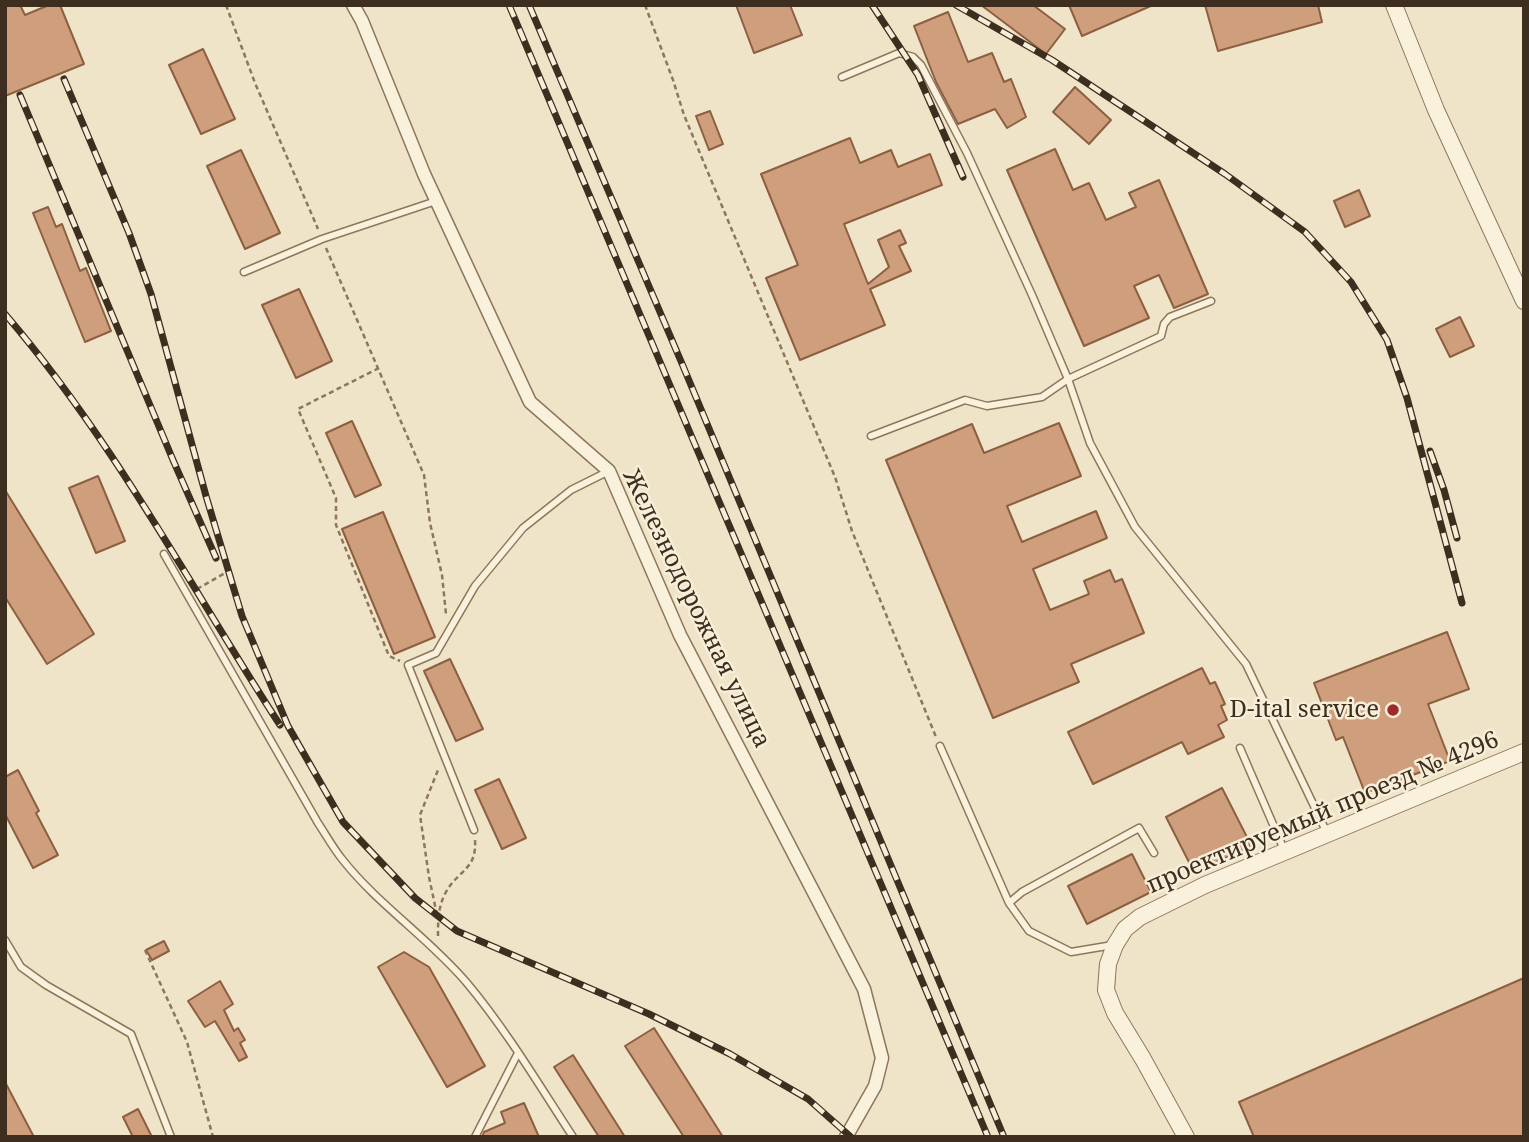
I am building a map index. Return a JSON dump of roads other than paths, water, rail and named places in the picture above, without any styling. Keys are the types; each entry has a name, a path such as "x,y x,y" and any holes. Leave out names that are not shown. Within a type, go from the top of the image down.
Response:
{"street":[{"name":"Железнодорожная улица","path":"353,5 362,20 436,201 530,402 609,471 680,635 864,989 882,1058 875,1086 846,1137"},
{"path":"1394,5 1436,110 1524,301"},
{"name":"проектируемый проезд № 4296","path":"1186,1137 1115,1013 1106,990 1108,964 1125,929 1140,917 1194,890 1524,752"}],"lane":[{"path":"842,78 899,53 913,57 921,65 967,153 1032,295 1068,379 1090,443 1135,527 1246,664 1328,835"},
{"path":"244,272 322,239 436,201"},
{"path":"872,436 965,400 987,405 1042,397 1068,379 1161,336 1164,324 1170,317 1210,301"},
{"path":"474,830 408,665 436,653 475,586 523,528 571,490 609,471"},
{"path":"164,554 318,823 342,859 371,890 439,952 467,983 518,1053 573,1137"},
{"path":"940,746 1009,903 1030,931 1071,951 1115,945"},
{"path":"1240,748 1285,853"},
{"path":"1009,903 1022,892 1139,828 1154,853"},
{"path":"5,940 22,967 46,985 131,1034 171,1137"},
{"path":"475,1137 518,1053"}],"railway":[{"path":"509,5 988,1137"},
{"path":"529,5 683,366 1004,1137"},
{"path":"872,5 918,75 963,177"},
{"path":"956,5 1052,60 1225,174 1305,232 1351,282 1387,340 1407,398 1462,603"},
{"path":"64,79 129,233 151,294 242,616 288,726 343,822 415,898 457,931 649,1014 730,1054 808,1099 851,1137"},
{"path":"20,95 216,558"},
{"path":"5,314 45,363 116,463 280,725"},
{"path":"1430,451 1457,538"}],"place":[{"name":"D-ital service","path":"1393,710"}]}
